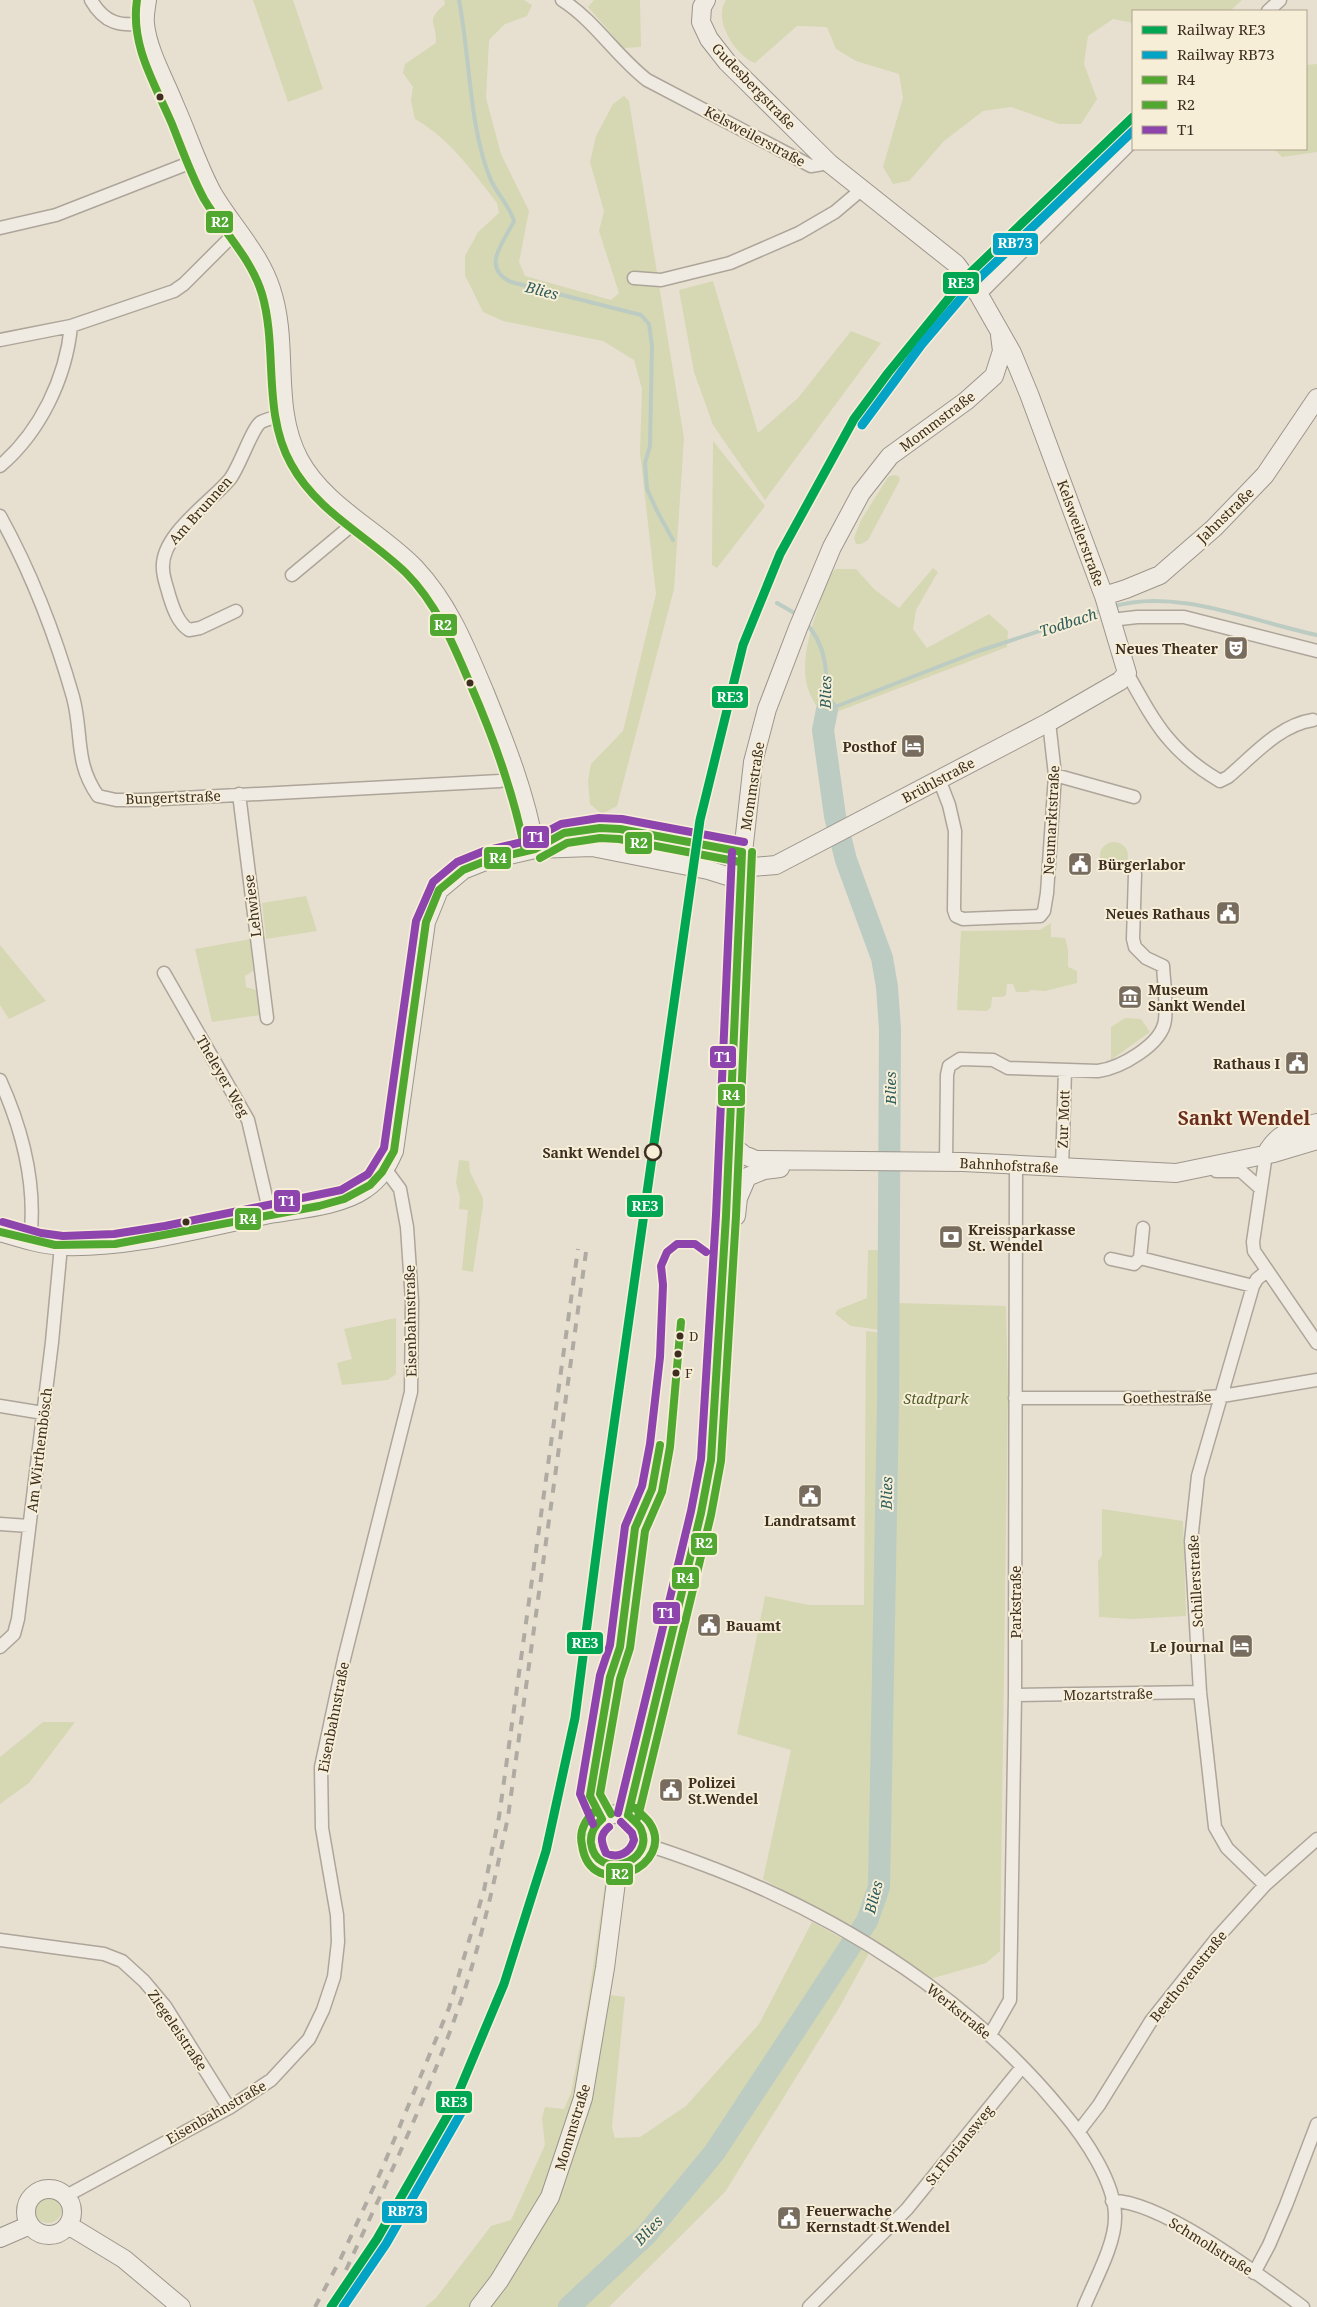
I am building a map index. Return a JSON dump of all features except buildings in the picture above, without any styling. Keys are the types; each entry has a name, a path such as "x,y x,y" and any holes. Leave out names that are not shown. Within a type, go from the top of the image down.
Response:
{"main road":[{"path":"147,0 145,23 150,44 197,160 212,193 261,264 271,288 279,319 283,415 288,435 300,461 326,492 412,565 432,587 445,606 469,654 518,777 530,820 535,850"},
{"name":"Gudesbergstraße","path":"706,0 702,7 701,22 709,39 727,62 829,163"},
{"name":"Kelsweilerstraße","path":"829,163 956,264 979,295 1000,335 1012,353 1029,394 1107,608 1127,673"},
{"name":"Kelsweilerstraße","path":"1000,335 1002,351 998,369 1029,394"},
{"name":"Mommstraße","path":"628,1815 701,1513 709,1468 729,1143 741,867 752,762 767,708 832,547 873,476 890,456 972,396 994,376 998,369"},
{"name":"Jahnstraße","path":"1107,608 1126,590 1160,575 1214,528 1265,475 1317,398"},
{"name":"Brühlstraße","path":"741,867 776,865 833,837 1049,722 1120,681 1127,673"},
{"path":"535,850 564,833 600,828 620,829 741,867"},
{"path":"0,1232 30,1241 60,1246 98,1246 148,1240 323,1204 364,1190 386,1170 394,1151 426,922 439,890 463,870 488,860 535,850 592,847 708,870 741,867"},
{"path":"1266,1154 1278,1137 1288,1131 1317,1124"},
{"name":"Bahnhofstraße","path":"729,1143 744,1155 756,1160 891,1160 1186,1172 1317,1140"},
{"name":"Bahnhofstraße","path":"720,1306 732,1254 738,1198 747,1177 764,1170 832,1160"},
{"path":"614,1814 628,1815 641,1827 644,1844 637,1858 618,1866 603,1862 596,1855 592,1846 591,1834 602,1818 614,1814"},
{"name":"Mommstraße","path":"479,2307 499,2281 550,2197 583,2098 605,1968 618,1866"},
{"path":"54,2189 66,2196 72,2210 68,2225 63,2230 49,2235 35,2230 30,2225 27,2218 26,2205 34,2194 40,2190 54,2189"},
{"path":"0,2238 30,2225"},
{"path":"68,2225 124,2259 181,2307"}],"street":[{"path":"91,0 103,16 114,23 127,26 145,23"},
{"name":"Kelsweilerstraße","path":"562,0 585,17 627,64 648,80 810,166 829,163"},
{"path":"1269,10 1280,0"},
{"path":"979,295 1132,142"},
{"path":"0,228 56,215 197,160"},
{"path":"634,278 661,280 730,263 799,233 835,212 861,190"},
{"path":"0,340 71,326 174,291 184,284 237,231"},
{"path":"0,466 28,438 44,411 59,376 69,341 71,326"},
{"name":"Am Brunnen","path":"236,611 200,628 189,630 181,625 162,569 164,553 172,539 230,478 261,422 283,415"},
{"name":"Bungertstraße","path":"0,516 15,542 57,641 74,703 80,757 87,781 98,796 116,800 145,800 500,781 518,777"},
{"path":"292,575 358,520"},
{"path":"1107,608 1154,616 1184,617 1317,651"},
{"path":"1127,673 1148,710 1176,749 1194,765 1220,781 1228,778 1276,736 1293,725 1313,720"},
{"name":"Neumarktstraße","path":"939,779 950,805 955,831 954,910 956,916 963,919 1040,916 1044,911 1047,893 1055,776 1049,722"},
{"path":"1055,776 1134,797"},
{"name":"Lehwiese","path":"239,794 267,1018"},
{"path":"946,1162 947,1075 950,1066 960,1058 993,1060 1008,1068 1098,1071 1120,1066 1146,1047 1158,1035 1165,1022 1163,966 1139,952 1132,939 1135,874"},
{"name":"Theleyer Weg","path":"164,973 248,1120 270,1214"},
{"name":"Zur Mott","path":"1062,1168 1065,1070"},
{"path":"0,1080 15,1118 28,1162 32,1209 30,1241"},
{"path":"1266,1154 1253,1242 1258,1259 1298,1313 1317,1343"},
{"name":"Parkstraße","path":"990,2035 1010,2000 1015,1695 1016,1165"},
{"name":"Eisenbahnstraße","path":"66,2196 229,2108 271,2080 300,2050 323,2010 334,1977 338,1942 337,1916 322,1828 322,1767 344,1659 411,1392 412,1301 407,1227 400,1189 386,1170"},
{"name":"Bahnhofstraße","path":"1186,1172 1241,1171 1260,1188"},
{"path":"1111,1259 1134,1264 1140,1258 1143,1228"},
{"name":"Am Wirthembösch","path":"0,1647 9,1640 17,1624 43,1413 60,1246"},
{"path":"1140,1258 1253,1286"},
{"name":"Schillerstraße","path":"1265,1885 1228,1848 1215,1827 1200,1692 1191,1541 1198,1476 1253,1286 1256,1279 1266,1271"},
{"name":"Goethestraße","path":"1015,1398 1222,1396 1317,1380"},
{"path":"0,1406 43,1413"},
{"path":"0,1524 29,1526"},
{"name":"Mozartstraße","path":"1015,1695 1200,1692"},
{"name":"Beethovenstraße","path":"1079,2131 1099,2105 1151,2021 1217,1938 1265,1885 1317,1839"},
{"name":"Werkstraße","path":"644,1844 749,1882 797,1905 870,1945 928,1985 990,2035 1022,2067 1079,2131 1102,2170 1112,2201 1115,2218 1109,2246 1084,2307"},
{"name":"Ziegeleistraße","path":"0,1940 104,1954 122,1961 144,1981 165,2006 229,2108"},
{"name":"St.Floriansweg","path":"809,2307 907,2209 1022,2067"},
{"path":"1254,2273 1270,2245 1317,2124"},
{"name":"Schmollstraße","path":"1112,2201 1136,2204 1184,2226 1303,2307"}],"green space":[{"path":"253,0 293,0 323,89 288,102"},
{"path":"444,0 524,0 532,5 527,16 505,24 489,40 486,98 501,154 529,211 519,262 525,276 611,300 619,293 599,231 604,211 590,162 596,136 613,104 624,96 629,101 684,438 674,589 617,806 602,814 590,804 588,781 591,764 623,731 656,594 640,453 642,389 634,360 603,341 503,321 483,312 465,275 465,256 478,232 499,213 497,203 450,146 428,127 415,119 411,101 413,87 403,73 405,64 436,43 433,18 445,4"},
{"path":"594,0 640,0 641,47 624,48 588,7"},
{"path":"726,0 1242,0 1231,10 1132,10 1132,23 1113,19 1088,36 1084,64 1097,99 1081,124 1059,124 1011,107 983,111 944,141 909,181 893,184 883,167 903,98 899,74 856,61 836,49 827,27 797,26 755,63 740,53 728,36 724,27 722,8"},
{"path":"1317,64 1317,152 1282,157 1275,150 1307,150 1307,65"},
{"path":"713,281 758,433 798,398 851,331 881,343 765,500 713,425 694,372 679,290"},
{"path":"713,441 765,506 717,568 712,565"},
{"path":"893,475 899,476 900,480 868,540 861,544 856,544 854,538 861,520 888,477"},
{"path":"933,568 938,572 916,610 913,629 927,648 989,614 1008,631 1007,647 826,716 816,705 809,693 805,666 809,639 824,589 835,569 856,569 875,590 899,608"},
{"path":"1114,842 1124,846 1128,856 1124,866 1114,870 1104,866 1100,856 1104,846"},
{"path":"306,896 317,931 266,939 262,903"},
{"path":"1051,923 1051,937 1065,938 1068,949 1068,967 1077,971 1077,983 1045,991 1031,990 1028,992 1016,992 1013,984 1007,984 1006,995 1003,997 992,997 991,1007 987,1011 957,1010 961,931 1040,930"},
{"path":"251,939 253,971 245,976 246,987 256,990 260,1015 212,1022 195,949"},
{"path":"0,945 46,1001 9,1019 0,1005"},
{"path":"1125,1018 1141,1019 1150,1032 1111,1060 1111,1027"},
{"path":"459,1160 469,1161 470,1172 483,1198 473,1272 462,1270 468,1210 459,1209 460,1197 456,1183"},
{"path":"868,1250 889,1250 888,1331 851,1326 835,1314 837,1310 867,1298"},
{"name":"Stadtpark","path":"898,1303 1006,1306 1008,1391 1000,1951 986,1963 930,1979 853,1924 847,1925 763,1879 791,1750 737,1734 765,1596 809,1605 864,1605 866,1331 898,1335"},
{"path":"396,1318 396,1374 388,1380 342,1385 337,1363 352,1359 344,1329"},
{"path":"1102,1509 1183,1521 1186,1616 1132,1619 1099,1617 1098,1561 1102,1556"},
{"path":"43,1722 75,1722 29,1783 0,1804 0,1757"},
{"path":"607,1869 631,1871 624,1883 610,1995 625,1997 612,2127 615,2138 640,2137 686,2106 759,2024 812,1922 869,1953 839,2008 725,2192 609,2307 425,2307 436,2298 491,2226 511,2220 545,2145 542,2118 545,2107 564,2109 571,2093 588,2002"},
{"path":"48,2195 58,2199 62,2209 58,2219 48,2223 38,2219 34,2209 38,2199"}],"waterway":[{"name":"Blies","path":"459,0 474,114 483,158 490,178 514,221 497,254 497,269 502,276 511,282 641,315 649,324 652,346 650,446 645,463 647,489 673,540"},
{"name":"Todbach","path":"1112,607 1136,602 1162,601 1188,604 1241,615 1317,635"},
{"name":"Blies","path":"777,603 798,615"},
{"name":"Todbach","path":"805,622 813,632 823,652 827,710 979,651 1103,610"},
{"name":"Blies","path":"569,2307 646,2235 714,2153 867,1921 879,1887 888,1407 890,1029 887,987 882,958 846,860 835,816 823,730 827,710"}],"railway":[{"path":"315,2307 340,2260 382,2169 449,2008 484,1890 499,1817 578,1249"},
{"path":"346,2270 404,2142 445,2045 473,1964 492,1891 508,1817 586,1252"}],"rail line":[{"name":"RE3","path":"331,2307 377,2239 452,2108 504,1984 546,1851 575,1718 603,1502 700,820 743,645 780,554 854,419 888,373 966,277 1132,118"},
{"name":"RB73","path":"862,425 922,344 973,284 1132,132"},
{"name":"RB73","path":"343,2307 386,2244 461,2113"}],"transit line":[{"name":"R2","path":"137,0 137,33 146,64 191,171 211,211 251,268 262,294 267,315 276,423 282,444 291,464 302,481 329,510 406,573 436,612 458,656 495,746 509,788 525,851"},
{"name":"T1","path":"3,1222 41,1233 63,1236 114,1234 165,1226 341,1190 368,1174 384,1148 416,921 433,882 457,862 484,851 531,840 561,824 599,818 622,819 744,842"},
{"name":"R4","path":"0,1232 55,1245 115,1244 319,1206 344,1199 370,1185 382,1172 394,1151 426,922 439,890 463,870 488,860 535,849 564,833 600,828 620,829 742,852"},
{"name":"R2","path":"540,858 567,843 600,838 619,839 740,862"},
{"name":"T1","path":"618,1813 691,1511 701,1459 716,1215 732,852"},
{"name":"R4","path":"628,1815 701,1513 711,1460 726,1216 742,852"},
{"name":"R2","path":"638,1817 711,1515 721,1461 736,1216 752,852"},
{"name":"T1","path":"593,1824 580,1794 600,1675 610,1645 625,1526 642,1486 650,1444 660,1357 663,1285 661,1266 667,1252 677,1244 695,1244 706,1252"},
{"name":"R2","path":"611,1814 600,1794 620,1679 630,1648 645,1531 662,1492 670,1447 681,1322"},
{"name":"R4","path":"602,1819 590,1796 610,1677 620,1647 635,1528 652,1489 660,1445"},
{"name":"R2","path":"595,1811 588,1818 584,1826 581,1835 582,1845 588,1863 600,1873 615,1875 630,1872 643,1864 652,1852 655,1838 649,1822 635,1808"},
{"name":"R4","path":"602,1819 592,1833 591,1843 595,1855 603,1862 613,1865 633,1859 640,1851 643,1841 641,1829 628,1815"},
{"name":"T1","path":"609,1827 602,1836 606,1853 610,1855 623,1854 630,1848 634,1840 632,1833 621,1822"}],"place":[{"name":"Neues Theater","path":"1236,648"},
{"name":"Posthof","path":"913,746"},
{"name":"Bürgerlabor","path":"1080,864"},
{"name":"Neues Rathaus","path":"1228,913"},
{"name":"Museum Sankt Wendel","path":"1130,997"},
{"name":"Rathaus I","path":"1297,1063"},
{"name":"Sankt Wendel","path":"653,1152"},
{"name":"Kreissparkasse St. Wendel","path":"951,1237"},
{"name":"D","path":"680,1336"},
{"name":"F","path":"676,1373"},
{"name":"Landratsamt","path":"810,1496"},
{"name":"Bauamt","path":"709,1625"},
{"name":"Le Journal","path":"1241,1646"},
{"name":"Polizei St.Wendel","path":"671,1790"},
{"name":"Feuerwache Kernstadt St.Wendel","path":"789,2218"}],"district":[{"name":"Sankt Wendel","path":"1244,1118"}]}
